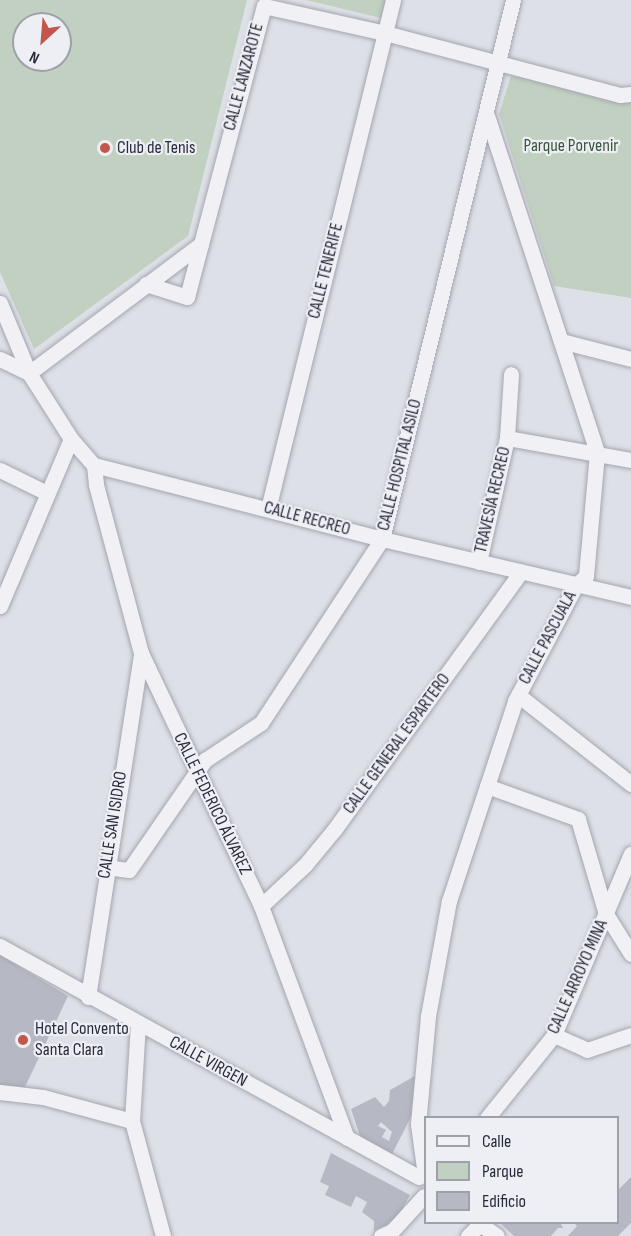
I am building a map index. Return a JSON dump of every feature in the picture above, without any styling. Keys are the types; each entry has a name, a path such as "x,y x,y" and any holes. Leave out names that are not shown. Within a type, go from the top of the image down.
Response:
{"street":[{"name":"CALLE TENERIFE","path":"268,509 393,0"},
{"name":"CALLE HOSPITAL ASILO","path":"106,867 129,870 205,760 261,723 382,539 513,0"},
{"name":"CALLE LANZAROTE","path":"146,284 187,297 264,6 385,33 498,65 620,95 631,94"},
{"name":"CALLE PASCUALA","path":"424,1195 418,1188 422,1171 418,1124 428,1016 449,901 518,695 576,585 586,576 597,452 486,116"},
{"path":"29,373 201,244"},
{"path":"0,303 29,373 71,439 94,465"},
{"path":"561,341 631,359"},
{"path":"0,359 29,373"},
{"name":"TRAVESÍA RECREO","path":"479,562 507,438 511,374"},
{"name":"TRAVESÍA RECREO","path":"507,438 597,452 631,460"},
{"path":"0,606 71,439"},
{"name":"CALLE RECREO","path":"94,465 382,539 631,597"},
{"name":"CALLE FEDERICO ÁLVAREZ","path":"94,465 96,485 141,653 196,774 261,906 347,1138"},
{"path":"0,470 47,493"},
{"name":"CALLE GENERAL ESPARTERO","path":"261,906 334,830 521,572"},
{"name":"CALLE SAN ISIDRO","path":"88,997 106,867 141,653"},
{"path":"518,695 631,784"},
{"path":"487,786 578,819 606,914 631,954"},
{"name":"CALLE ARROYO MINA","path":"489,1116 554,1035 631,854"},
{"name":"CALLE VIRGEN","path":"0,946 88,997 347,1138 422,1171"},
{"path":"138,1024 132,1121 164,1236"},
{"path":"554,1035 587,1050 631,1035"},
{"path":"0,1092 43,1097 132,1121"},
{"path":"381,1236 392,1231 424,1197"},
{"path":"468,1236 478,1224 497,1236"}],"green space":[{"name":"Club de Tenis","path":"0,0 247,0 188,236 34,349 0,272"},
{"path":"306,0 386,0 381,18"},
{"name":"Parque Porvenir","path":"511,76 631,95 631,298 554,286 499,114"}],"building":[{"name":"Hotel Convento Santa Clara","path":"0,955 68,996 25,1087 0,1085"},
{"path":"415,1076 411,1117 392,1154 360,1136 351,1109 375,1097 384,1107 389,1101 390,1090","holes":["381,1122 392,1132 389,1141 382,1137 386,1130 378,1126"]},
{"path":"331,1153 410,1195 396,1220 374,1231 374,1221 362,1212 367,1202 356,1196 351,1207 325,1195 329,1186 320,1182"},
{"path":"631,1177 631,1223 618,1236 568,1236 577,1226 575,1224 619,1224 619,1189"},
{"path":"501,1224 561,1224 563,1228 558,1228 551,1236 514,1236"}],"place":[{"name":"Club de Tenis","path":"105,148"},
{"name":"Hotel Convento Santa Clara","path":"23,1040"}]}
